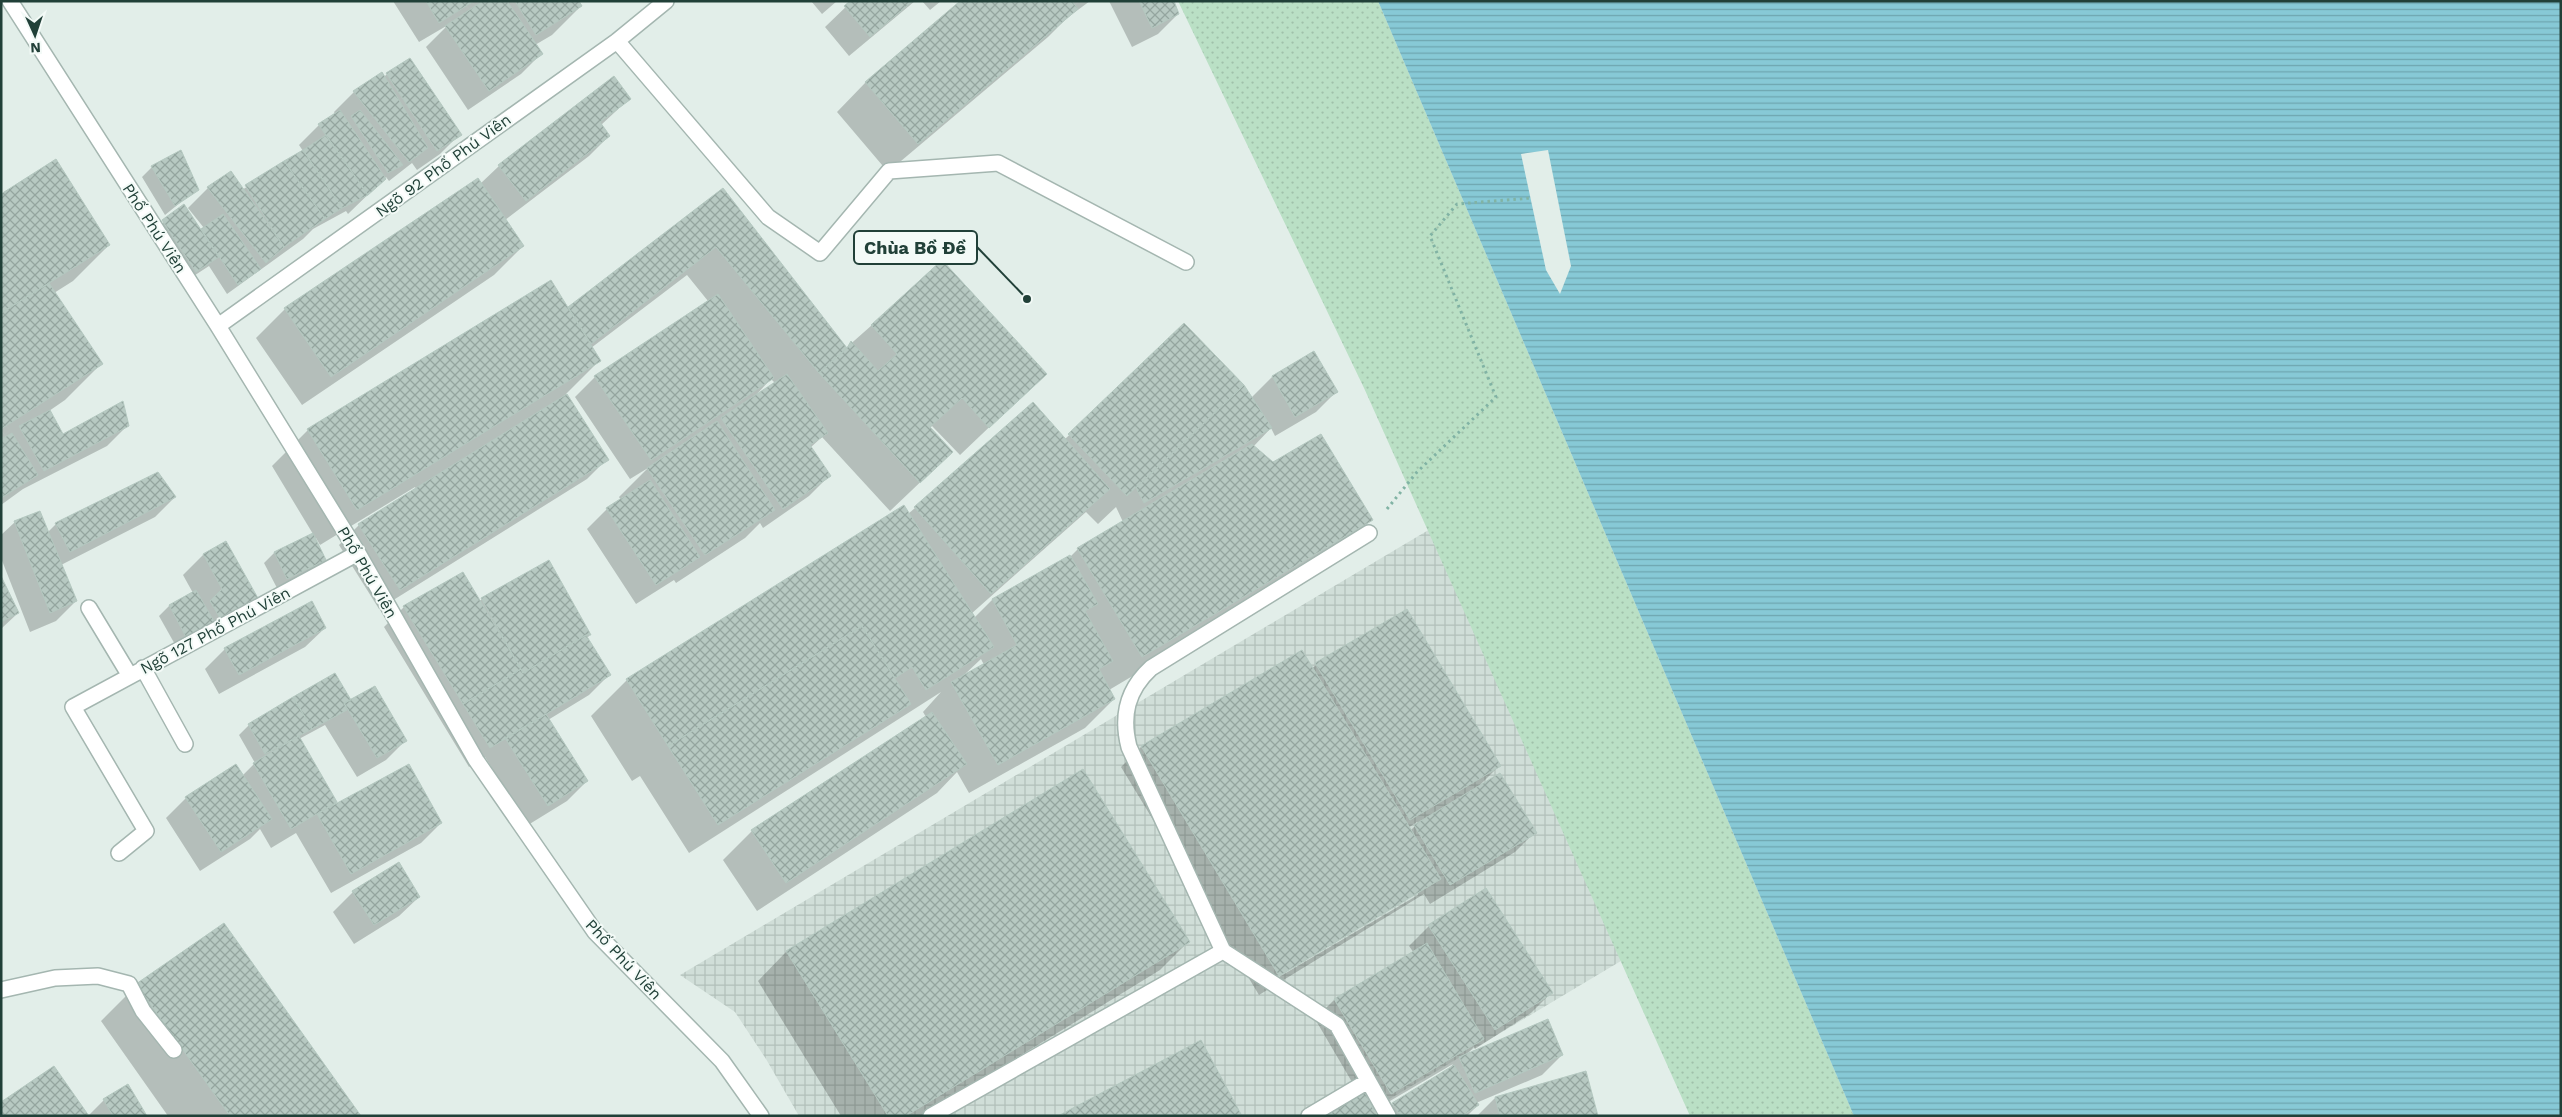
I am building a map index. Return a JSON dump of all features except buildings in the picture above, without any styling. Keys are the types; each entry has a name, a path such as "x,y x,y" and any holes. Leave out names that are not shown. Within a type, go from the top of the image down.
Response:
{"street":[{"name":"Phố Phú Viên","path":"10,1 218,326 358,553 476,760 595,932 722,1061 761,1116"},
{"name":"Ngõ 92 Phố Phú Viên","path":"218,326 617,40 666,1"},
{"path":"617,40 768,217 820,253 889,171 998,163 1186,262"},
{"path":"1369,533 1151,668 1139,680 1132,691 1126,711 1124,728 1129,748 1223,951 1337,1025 1388,1116"},
{"name":"Ngõ 127 Phố Phú Viên","path":"119,853 146,831 73,707 358,553"},
{"path":"89,608 130,676"},
{"path":"143,668 185,744"},
{"path":"931,1116 1223,951"},
{"path":"1,990 56,978 98,976 129,984 143,1011 174,1050"},
{"path":"1308,1116 1368,1081"}],"path":[{"path":"1369,533 1417,472 1496,397 1430,236 1457,204 1531,198"}],"shaded area":[{"path":"1447,519 1631,955 1388,1100 1371,1074 1299,1116 799,1116 766,1059 735,1012 680,975"}],"green space":[{"path":"1178,1 1378,1 1854,1116 1690,1116 1364,388"}],"water":[{"path":"1378,1 2561,1 2561,1116 1854,1116"}],"pier":[{"path":"1548,150 1571,266 1560,294 1546,270 1521,154"}],"place":[{"name":"Chùa Bồ Đề","path":"1027,299"}]}
